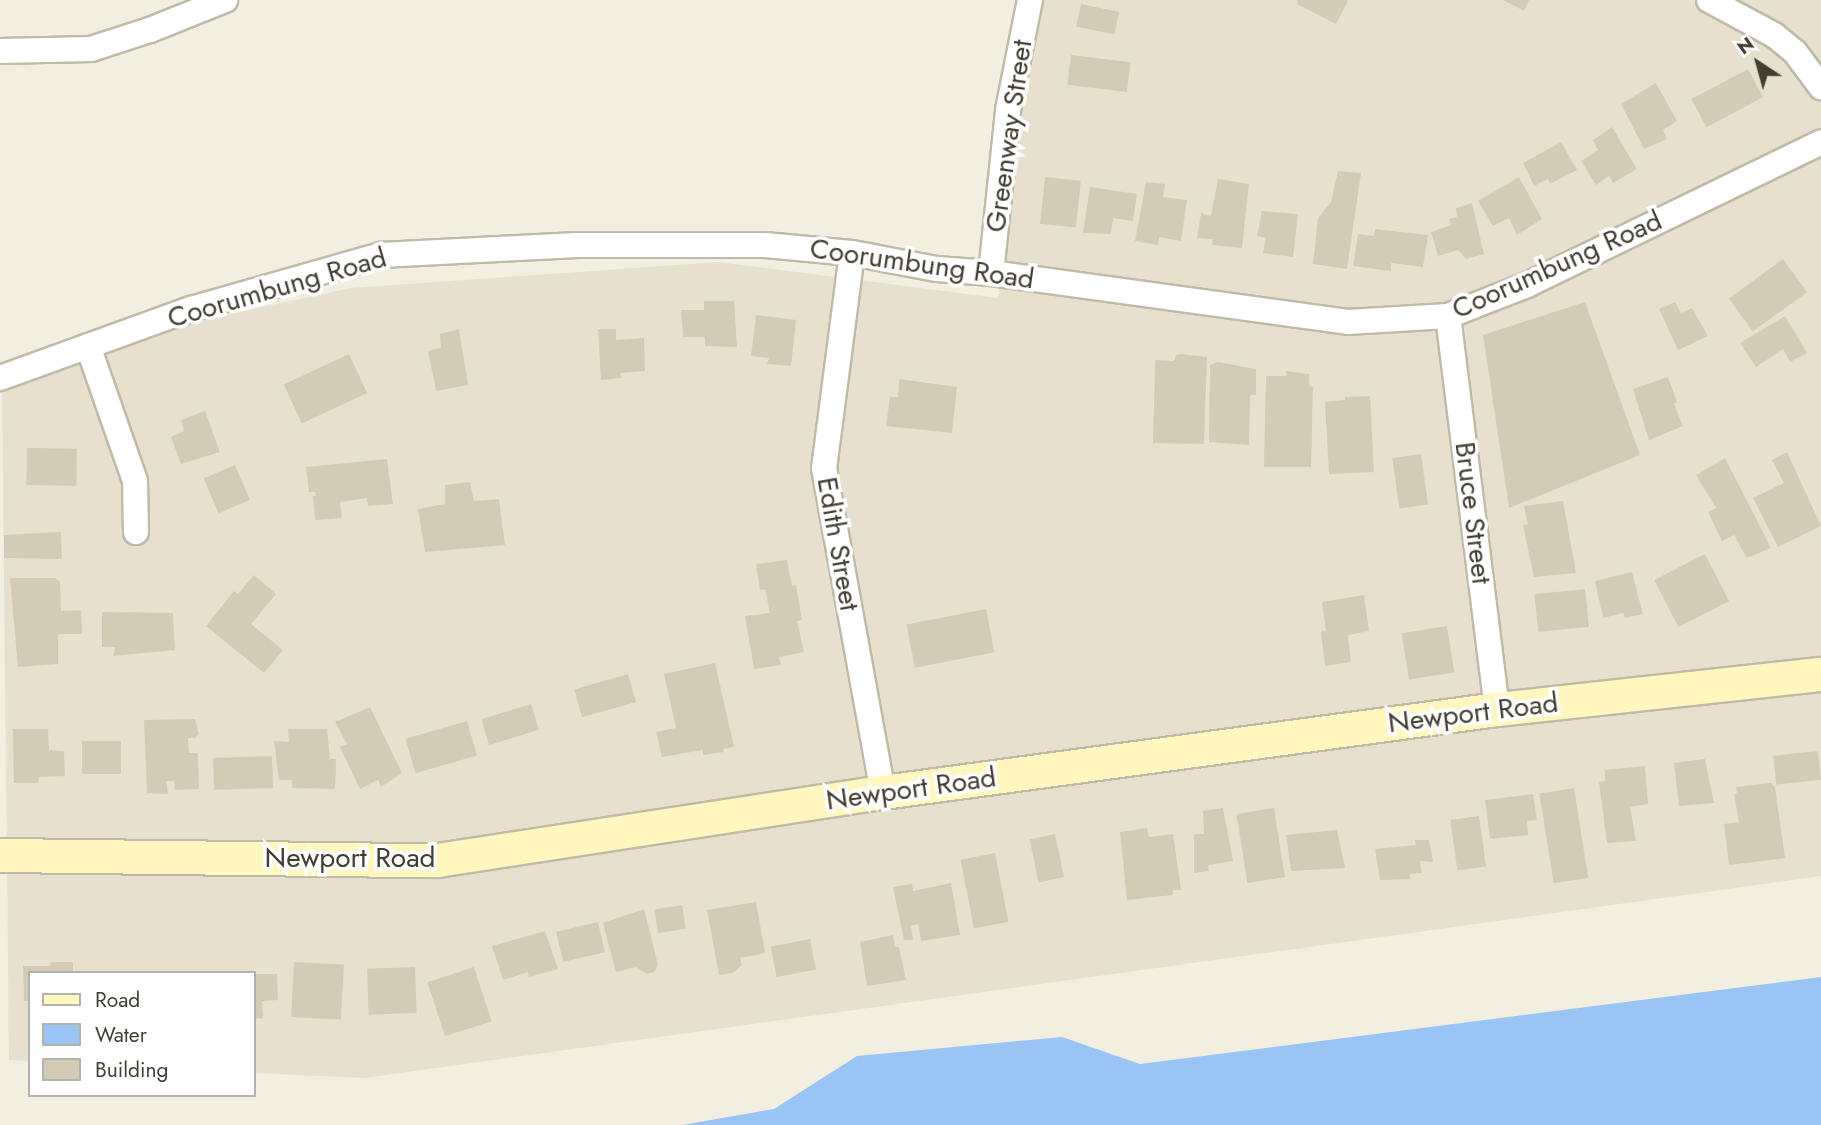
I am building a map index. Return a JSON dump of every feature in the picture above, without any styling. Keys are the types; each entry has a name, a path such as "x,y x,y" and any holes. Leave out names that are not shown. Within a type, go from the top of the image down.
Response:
{"street":[{"path":"0,51 91,48 149,30 225,0"},
{"name":"Greenway Street","path":"991,273 1008,110 1030,0"},
{"path":"1709,0 1774,35 1796,52 1821,87"},
{"name":"Coorumbung Road","path":"0,378 191,309 381,255 577,245 752,245 852,253 937,269 991,273 1348,322 1448,316 1527,285 1821,142"},
{"name":"Edith Street","path":"852,253 824,468 883,792"},
{"name":"Bruce Street","path":"1448,316 1497,709"},
{"path":"88,346 135,481 136,532"},
{"name":"Newport Road","path":"0,855 437,860 883,792 1497,709 1821,674"}],"shaded area":[{"path":"1043,0 1821,0 1821,876 364,1078 256,1073 256,971 28,971 28,1061 9,1060 2,393 196,321 351,288 719,262 998,298 1019,110"}],"water":[{"path":"1821,977 1821,1125 682,1125 774,1109 857,1056 1062,1037 1140,1064"}],"building":[{"path":"1298,0 1348,1 1336,24 1297,4"},
{"path":"1503,0 1529,0 1524,11"},
{"path":"1081,4 1119,12 1114,35 1076,26"},
{"path":"1071,55 1131,62 1127,92 1067,85"},
{"path":"1748,69 1763,97 1707,127 1691,99"},
{"path":"1656,83 1677,121 1663,130 1667,139 1644,149 1621,104"},
{"path":"1612,127 1637,169 1613,183 1609,176 1596,185 1581,161 1598,150 1593,140"},
{"path":"1561,142 1577,170 1550,184 1548,179 1534,186 1523,163"},
{"path":"1338,171 1361,173 1347,269 1313,264 1318,218 1331,202"},
{"path":"1045,177 1081,181 1076,228 1040,224"},
{"path":"1519,177 1542,219 1517,235 1509,218 1493,226 1478,201"},
{"path":"1218,179 1249,184 1242,248 1212,245 1213,239 1197,238 1201,213 1211,216"},
{"path":"1146,182 1165,184 1163,197 1187,200 1181,241 1159,237 1158,245 1135,241"},
{"path":"1090,187 1137,194 1133,221 1113,218 1111,234 1083,233"},
{"path":"1472,203 1484,254 1466,259 1458,250 1438,256 1431,232 1451,225 1449,219 1457,217 1456,208"},
{"path":"1262,211 1298,214 1293,257 1263,253 1266,238 1257,236"},
{"path":"1375,229 1428,235 1423,267 1391,263 1391,271 1353,266 1358,234 1374,236"},
{"path":"1783,259 1807,292 1753,332 1729,298"},
{"path":"704,301 734,301 737,347 705,346 705,337 683,337 681,310 704,310"},
{"path":"1585,302 1640,455 1509,508 1483,335"},
{"path":"1675,302 1681,313 1692,308 1708,336 1678,350 1659,309"},
{"path":"756,315 796,320 791,366 767,364 769,358 751,356"},
{"path":"1785,316 1807,353 1790,362 1783,349 1756,367 1740,343"},
{"path":"459,329 468,385 436,391 428,351 441,348 440,334"},
{"path":"598,329 616,329 616,340 644,338 645,371 620,373 621,378 601,380"},
{"path":"349,354 367,393 302,423 284,384"},
{"path":"1176,355 1207,357 1204,444 1153,443 1155,360 1174,361"},
{"path":"1218,362 1256,369 1256,395 1250,395 1249,445 1209,442 1210,365"},
{"path":"1286,371 1309,374 1309,386 1313,387 1311,467 1264,467 1266,376 1286,376"},
{"path":"1668,377 1677,402 1674,404 1683,426 1649,440 1633,389"},
{"path":"899,379 957,387 952,433 886,426 890,397 898,397"},
{"path":"1370,396 1374,472 1329,474 1325,402 1345,400 1345,397"},
{"path":"205,411 220,452 181,464 171,437 184,431 181,420"},
{"path":"27,448 77,449 76,486 26,485"},
{"path":"1787,452 1821,526 1778,547 1753,498 1784,483 1772,460"},
{"path":"1421,454 1428,505 1399,509 1392,458"},
{"path":"1725,458 1771,548 1747,558 1734,535 1722,541 1708,512 1716,508 1696,475"},
{"path":"387,459 393,504 368,506 367,498 340,502 342,518 315,520 313,496 316,496 315,492 309,492 306,467"},
{"path":"235,465 250,500 219,513 204,478"},
{"path":"470,482 474,501 499,499 505,545 425,552 418,509 445,504 445,485"},
{"path":"1563,501 1576,573 1534,577 1523,525 1528,524 1524,506"},
{"path":"61,532 62,559 4,558 4,535"},
{"path":"1705,554 1729,601 1678,627 1654,580"},
{"path":"787,560 792,586 796,585 802,620 797,621 804,652 779,657 781,665 754,669 745,616 770,613 765,589 760,590 756,564"},
{"path":"1632,572 1643,614 1625,618 1623,613 1603,618 1595,581"},
{"path":"254,575 276,594 251,624 283,650 264,673 206,626 234,591 238,594"},
{"path":"10,578 55,578 60,582 61,611 81,610 82,634 58,634 58,664 18,667"},
{"path":"1585,589 1589,627 1538,632 1534,594"},
{"path":"1364,595 1369,631 1348,635 1351,662 1325,666 1321,632 1326,631 1322,602"},
{"path":"986,609 994,652 915,668 906,624"},
{"path":"102,612 173,613 175,650 113,656 115,647 102,647"},
{"path":"1447,626 1454,672 1409,680 1402,633"},
{"path":"715,663 734,747 723,749 724,752 703,755 703,750 662,757 656,732 676,728 664,674"},
{"path":"628,674 636,702 582,717 574,689"},
{"path":"531,704 539,730 489,745 481,719"},
{"path":"370,707 402,773 381,787 378,780 360,789 340,747 347,744 335,722"},
{"path":"195,719 199,734 195,738 188,738 189,753 198,753 199,789 175,790 174,781 166,781 168,794 147,793 144,720"},
{"path":"467,721 477,756 415,773 405,739"},
{"path":"13,729 48,729 49,750 64,751 65,776 39,777 38,783 14,783"},
{"path":"288,729 327,729 330,759 336,759 335,789 292,788 292,780 279,780 274,741 289,742"},
{"path":"82,741 121,741 121,774 82,774"},
{"path":"1818,751 1821,780 1776,785 1773,756"},
{"path":"272,756 273,788 214,790 213,758"},
{"path":"1705,759 1714,803 1679,806 1674,763"},
{"path":"1645,766 1648,804 1630,807 1636,841 1607,843 1599,782 1605,781 1605,770"},
{"path":"1771,783 1775,787 1785,858 1729,865 1724,824 1739,822 1734,794 1737,793 1736,787"},
{"path":"1574,788 1588,878 1554,883 1539,793"},
{"path":"1533,794 1537,820 1527,821 1528,835 1490,839 1485,800"},
{"path":"1223,808 1233,861 1208,865 1209,871 1194,873 1194,834 1204,834 1203,811"},
{"path":"1274,808 1285,877 1247,883 1236,814"},
{"path":"1479,816 1486,867 1457,871 1450,820"},
{"path":"1147,828 1149,837 1173,834 1181,890 1173,890 1173,895 1127,900 1120,832"},
{"path":"1337,830 1345,868 1291,871 1286,835"},
{"path":"1055,834 1064,877 1039,882 1030,839"},
{"path":"1415,840 1429,840 1433,862 1420,861 1422,873 1410,874 1410,879 1380,880 1375,849 1416,845"},
{"path":"995,853 1008,922 974,928 961,860"},
{"path":"951,883 960,935 921,941 918,924 911,926 913,940 904,940 893,887 912,884 913,891"},
{"path":"756,902 765,953 740,958 742,965 733,973 719,975 707,910"},
{"path":"682,905 686,929 658,933 654,909"},
{"path":"644,909 658,965 654,972 647,974 636,967 616,972 603,923"},
{"path":"598,922 605,952 563,962 556,932"},
{"path":"545,931 558,969 529,977 528,972 503,980 492,946"},
{"path":"893,935 895,947 899,947 906,980 867,986 860,942"},
{"path":"810,939 816,969 777,977 771,947"},
{"path":"51,962 73,962 73,971 28,971 28,1001 24,1001 23,966 50,966"},
{"path":"294,962 344,965 341,1020 291,1017"},
{"path":"415,967 417,1013 369,1015 367,969"},
{"path":"474,967 492,1021 445,1036 427,982"},
{"path":"256,974 277,974 278,1000 262,1001 263,1018 256,1019"}]}
